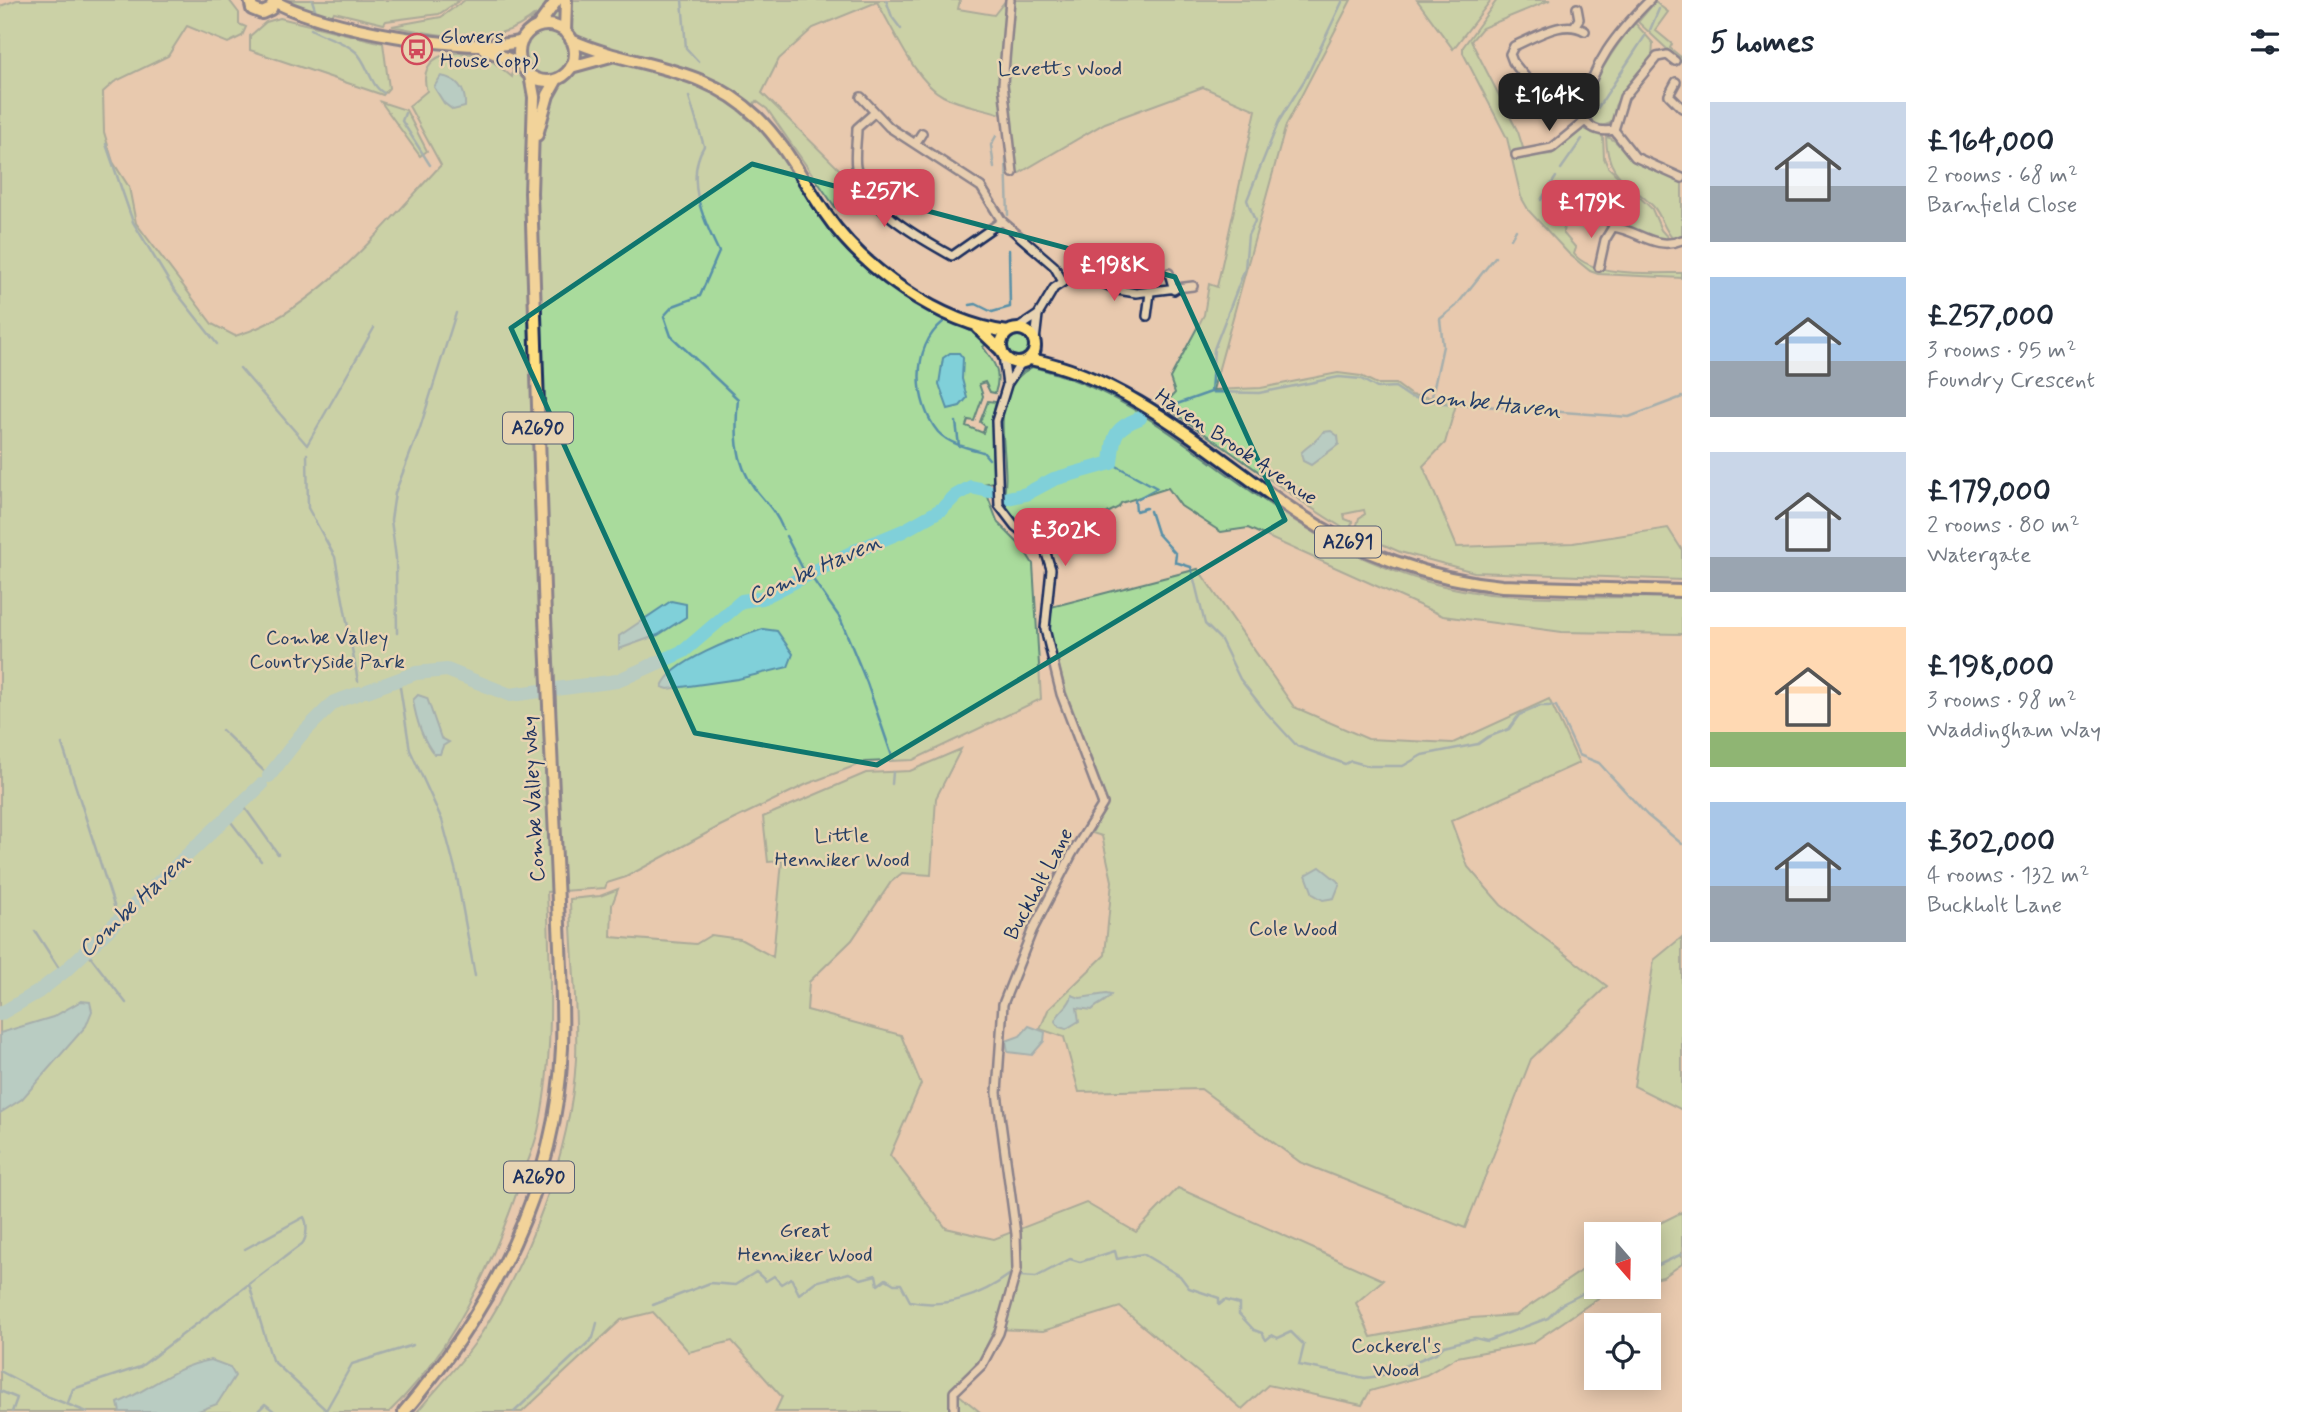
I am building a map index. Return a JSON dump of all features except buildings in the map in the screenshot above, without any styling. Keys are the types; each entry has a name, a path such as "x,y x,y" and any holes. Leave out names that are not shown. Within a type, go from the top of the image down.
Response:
{"main road":[{"path":"474,47 503,46 522,41 538,26 557,0"},
{"path":"566,0 568,36 575,53 571,67"},
{"path":"249,1 255,11 272,4 293,12 363,29 474,47 521,64 530,75 543,81 557,79 571,67 617,55"},
{"path":"538,26 552,26 568,36 617,55 666,67 737,101 757,117 777,140 825,214 859,254 905,290 978,328 1011,362 1026,361 1035,344 1027,331 978,328"},
{"path":"521,64 522,41"},
{"name":"Combe Valley Way","path":"404,1412 445,1364 493,1290 528,1210 551,1127 562,1049 562,995 546,663 531,193 534,97 530,75"},
{"name":"Combe Valley Way","path":"534,145 546,102 557,79"},
{"path":"1002,352 1002,340 1013,330"},
{"name":"Haven Brook Avenue","path":"1035,344 1058,364 1122,394 1167,421 1299,514 1359,547 1408,566 1475,583 1552,589 1682,590"},
{"name":"Haven Brook Avenue","path":"1026,361 1058,364"}],"street":[{"path":"1010,0 1003,85 1013,173"},
{"path":"1614,130 1597,130 1584,122 1581,113 1592,75 1608,47 1650,0"},
{"path":"1575,25 1579,19 1577,8"},
{"path":"1581,113 1561,110 1546,102 1510,56 1514,46 1560,27 1575,25 1585,31"},
{"path":"1655,46 1657,57"},
{"path":"1614,130 1624,97 1657,57 1667,55 1675,61"},
{"path":"1668,112 1679,105 1669,90 1676,82"},
{"path":"861,97 874,113 915,144 981,187 1002,221 1054,266 1062,281"},
{"path":"874,113 857,128 856,168 874,201 908,232 952,256 1002,221"},
{"path":"1516,155 1552,148 1584,122"},
{"path":"1614,130 1635,157 1682,178"},
{"path":"915,144 922,133"},
{"path":"1562,211 1598,214 1612,223 1613,228"},
{"path":"1613,228 1625,230 1648,242 1675,243 1682,240"},
{"path":"1599,267 1605,240 1613,228"},
{"path":"1169,273 1174,290"},
{"path":"1013,330 1038,315 1062,281 1079,276 1118,290 1150,293 1193,285"},
{"path":"1147,316 1150,293"},
{"path":"1035,344 1038,315"},
{"name":"Buckholt Lane","path":"1002,352 1007,385"},
{"name":"Buckholt Lane","path":"954,1412 954,1392 982,1365 999,1333 1017,1269 1016,1234 997,1093 1003,1004 1032,931 1072,854 1103,804 1061,694 1045,629 1051,569 1045,550 1010,521 999,505 996,421 1007,385 1026,361"}],"highlighted area":[{"path":"752,164 1175,277 1285,520 877,765 695,733 511,328"}],"green space":[{"name":"Combe Valley Countryside Park","path":"17,0 229,0 239,13 239,24 246,27 242,36 228,43 187,26 168,56 114,82 103,92 104,132 113,162 129,187 136,223 212,324 235,336 265,325 321,288 373,239 441,165 409,106 427,91 425,78 434,60 454,53 478,55 493,62 512,77 518,36 536,14 520,25 485,36 448,36 392,26 441,17 465,0 960,0 958,9 994,15 1006,0 1351,0 1286,125 1213,390 1261,388 1338,373 1361,376 1377,384 1396,384 1411,395 1457,401 1445,443 1423,466 1457,547 1573,543 1668,528 1682,550 1682,580 1474,572 1400,552 1355,532 1359,518 1365,514 1364,510 1344,514 1345,519 1353,522 1348,531 1163,406 1175,393 1170,378 1204,315 1209,284 1217,287 1256,110 1203,87 1105,123 1016,175 1012,118 951,100 933,89 914,67 877,2 813,28 779,59 762,93 839,169 835,207 767,109 756,101 745,117 771,142 824,223 865,268 900,293 976,334 986,344 983,347 996,368 997,386 995,393 990,392 985,382 979,384 983,396 974,421 968,420 966,426 983,433 985,426 980,422 988,401 996,402 992,419 993,482 983,484 998,523 1023,548 1033,564 1041,699 913,760 865,762 807,784 720,826 626,877 607,883 605,888 547,892 549,1039 544,1097 536,1139 499,1240 469,1302 433,1361 389,1412 0,1412 0,6"},
{"path":"284,0 460,0 439,14 386,21 384,24 334,12 332,16 295,7"},
{"path":"1417,0 1491,0 1453,49"},
{"path":"1497,0 1550,0 1482,28 1471,41 1518,132 1524,151 1515,157 1552,154 1580,127 1603,137 1604,158 1608,167 1652,209 1661,230 1670,240 1649,239 1618,225 1598,210 1560,212 1565,216 1563,233 1576,248 1574,254 1594,267 1624,272 1682,273 1682,278 1598,274 1590,271 1569,254 1529,211 1521,197 1507,138 1463,53 1463,47"},
{"path":"1655,2 1668,12 1655,30 1672,44 1670,48 1682,58 1682,63 1638,22"},
{"path":"280,18 383,43 389,88 383,95 250,50 250,36 266,22"},
{"path":"1635,23 1653,43 1652,59 1624,89 1615,106 1613,122 1600,127 1588,118 1590,95 1611,55"},
{"path":"381,102 406,110 427,151 420,156"},
{"path":"1606,137 1637,162 1682,182 1682,234 1673,239 1653,206 1620,178 1610,162"},
{"path":"1018,332 1028,336 1032,346 1028,356 1018,360 1008,356 1004,346 1008,336"},
{"path":"1032,367 1069,378 1104,393 1170,432 1295,521 1343,548 1394,571 1447,587 1502,595 1682,597 1682,634 1562,632 1443,616 1248,528 1221,532 1181,506 1168,488 1121,503 1119,507 1046,545 1017,525 1002,503 1005,486 1003,411 1007,393 1016,379"},
{"name":"Cole Wood","path":"1198,569 1294,707 1368,739 1453,743 1549,699 1579,763 1451,821 1468,867 1501,905 1607,986 1531,1059 1465,1228 1300,1162 1201,1089 1079,1092 1064,1037 1040,1029 1048,1010 1105,955 1112,881 1102,836 1092,833 1108,803 1066,692 1049,629 1051,607"},
{"path":"961,749 936,798 931,875 902,873 891,882 852,940 809,982 807,1010 901,1035 921,1084 890,1155 946,1228 994,1239 1086,1203 1136,1232 1178,1188 1383,1280 1356,1303 1371,1337 1472,1318 1516,1315 1584,1269 1584,1299 1597,1299 1532,1343 1457,1357 1426,1375 1370,1391 1362,1405 1268,1385 1242,1409 1120,1307 1043,1331 995,1329 979,1360 952,1389 980,1412 775,1412 782,1397 732,1341 689,1352 653,1312 621,1320 522,1412 417,1412 475,1343 494,1312 529,1243 556,1169 566,1132 576,1059 570,899 600,896 618,889 612,905 611,937 696,944 711,935 740,939 773,957 782,861 768,862 763,817 866,773 910,771"},
{"path":"1682,937 1682,1110 1634,1086 1654,960"},
{"path":"1682,1212 1682,1264 1661,1277 1661,1222"}],"water":[{"path":"441,76 460,86 465,107 453,110 444,103 434,87"},
{"path":"950,353 959,353 963,358 962,379 967,398 960,406 948,409 939,384 943,358"},
{"path":"1331,431 1338,436 1339,444 1311,465 1303,461 1301,453 1323,432"},
{"path":"671,601 686,604 686,617 658,635 619,649 619,636"},
{"path":"763,629 777,631 793,654 788,667 738,679 668,689 662,687 667,678 691,660 722,644"},
{"path":"418,695 427,698 441,738 449,742 443,746 440,754 434,754 420,728 413,700"},
{"path":"1320,867 1340,883 1334,898 1323,900 1313,894 1306,875"},
{"path":"1072,995 1080,998 1111,995 1092,1010 1077,1008 1079,1021 1066,1029 1059,1027 1055,1021"},
{"path":"81,1001 90,1002 92,1011 86,1026 22,1099 0,1113 0,1033 53,1017"},
{"path":"1029,1026 1045,1032 1044,1041 1032,1055 1008,1052 1006,1041 1020,1036"},
{"path":"211,1360 230,1367 235,1376 217,1404 196,1412 120,1412 118,1403 174,1373"}],"waterway":[{"path":"312,0 315,9"},
{"path":"682,0 686,48 698,61"},
{"path":"886,0 892,17 901,29"},
{"path":"1211,392 1214,349 1245,269 1248,235 1255,221 1247,200 1279,121 1307,76 1343,0"},
{"path":"1650,30 1659,9"},
{"path":"311,29 356,52 375,85 384,93"},
{"path":"1597,109 1645,36"},
{"path":"689,97 704,146 696,172 698,200 719,252 700,296 673,306 664,316 671,336 738,399 736,423 743,468 783,529"},
{"path":"405,113 402,121 430,165"},
{"path":"994,168 991,145 996,136"},
{"path":"1561,169 1582,139"},
{"path":"106,144 133,222 173,288 217,344"},
{"path":"1006,158 1008,215"},
{"path":"1541,200 1556,177"},
{"path":"1511,239 1516,230"},
{"path":"970,305 976,304 992,312 1010,307 1009,250"},
{"path":"1431,401 1443,346 1440,319 1456,306 1495,257"},
{"path":"397,633 396,558 391,520 395,493 420,428 456,313"},
{"path":"943,322 925,346 921,360 924,406 942,436 959,445 983,452 989,459"},
{"path":"240,368 307,445 374,328"},
{"name":"Combe Haven","path":"1177,404 1211,392 1259,393 1339,377 1361,379 1377,388 1395,387 1410,397 1443,403 1629,417 1682,397"},
{"name":"Combe Haven","path":"1003,499 1026,494 1054,479 1111,463 1119,430 1140,418"},
{"path":"956,422 959,446"},
{"path":"307,454 308,508 335,557 358,681"},
{"path":"1111,463 1157,488 1135,500 1136,511 1146,508"},
{"name":"Combe Haven","path":"367,691 416,673 447,670 510,695 617,681 684,651 742,601 762,598 855,551 903,531 942,509 955,496 971,487 989,491"},
{"path":"1150,511 1157,533 1176,554 1175,562 1191,567 1205,624 1221,640 1240,679 1297,746 1345,764 1351,761 1369,766 1403,766 1422,755 1478,744 1509,729 1519,715 1540,706 1556,706 1579,755 1599,763 1647,815 1682,844"},
{"path":"786,536 807,577"},
{"path":"810,575 840,618 867,683 893,759"},
{"path":"399,681 410,750 442,820 456,872 475,976"},
{"name":"Combe Haven","path":"269,776 300,736 334,702 360,693"},
{"path":"222,730 269,776"},
{"path":"62,744 119,921"},
{"path":"892,784 893,772"},
{"name":"Combe Haven","path":"0,1014 38,992 65,971 261,785"},
{"path":"243,805 278,854"},
{"path":"228,818 261,861"},
{"path":"35,931 62,973"},
{"path":"86,951 126,1003"},
{"path":"245,1249 304,1217 306,1231 302,1244 249,1284"},
{"path":"1020,1276 1036,1277 1070,1259 1080,1262 1115,1251 1117,1259 1143,1254 1180,1276 1189,1288 1219,1298 1219,1305 1225,1300 1239,1304 1239,1314 1254,1330 1262,1333 1266,1340 1272,1335 1278,1338 1291,1332 1304,1345 1299,1365 1365,1378 1380,1376 1436,1353 1444,1346 1475,1338 1487,1341 1548,1318 1562,1304 1584,1293"},
{"path":"1661,1264 1682,1254"},
{"path":"653,1305 710,1283 735,1285 756,1272 766,1281 774,1276 781,1284 791,1278 799,1294 815,1282 849,1273 861,1279 876,1275 878,1285 886,1279 894,1284 901,1284 910,1301 923,1303 962,1299 1009,1275"},
{"path":"68,1403 73,1389 140,1367 249,1284 272,1360 326,1410"},
{"path":"514,1412 593,1338 597,1323"},
{"path":"325,1412 352,1364 413,1345"},
{"path":"0,1371 49,1397 87,1412"},
{"path":"0,1391 17,1398 12,1412"},
{"path":"257,1412 265,1404 275,1412"}],"place":[{"name":"Glovers House (opp)","path":"417,49"}],"park label":[{"name":"Levetts Wood","path":"1060,69"},
{"name":"Little Henniker Wood","path":"842,848"},
{"name":"Great Henniker Wood","path":"805,1243"},
{"name":"Cockerel's Wood","path":"1396,1358"}]}
